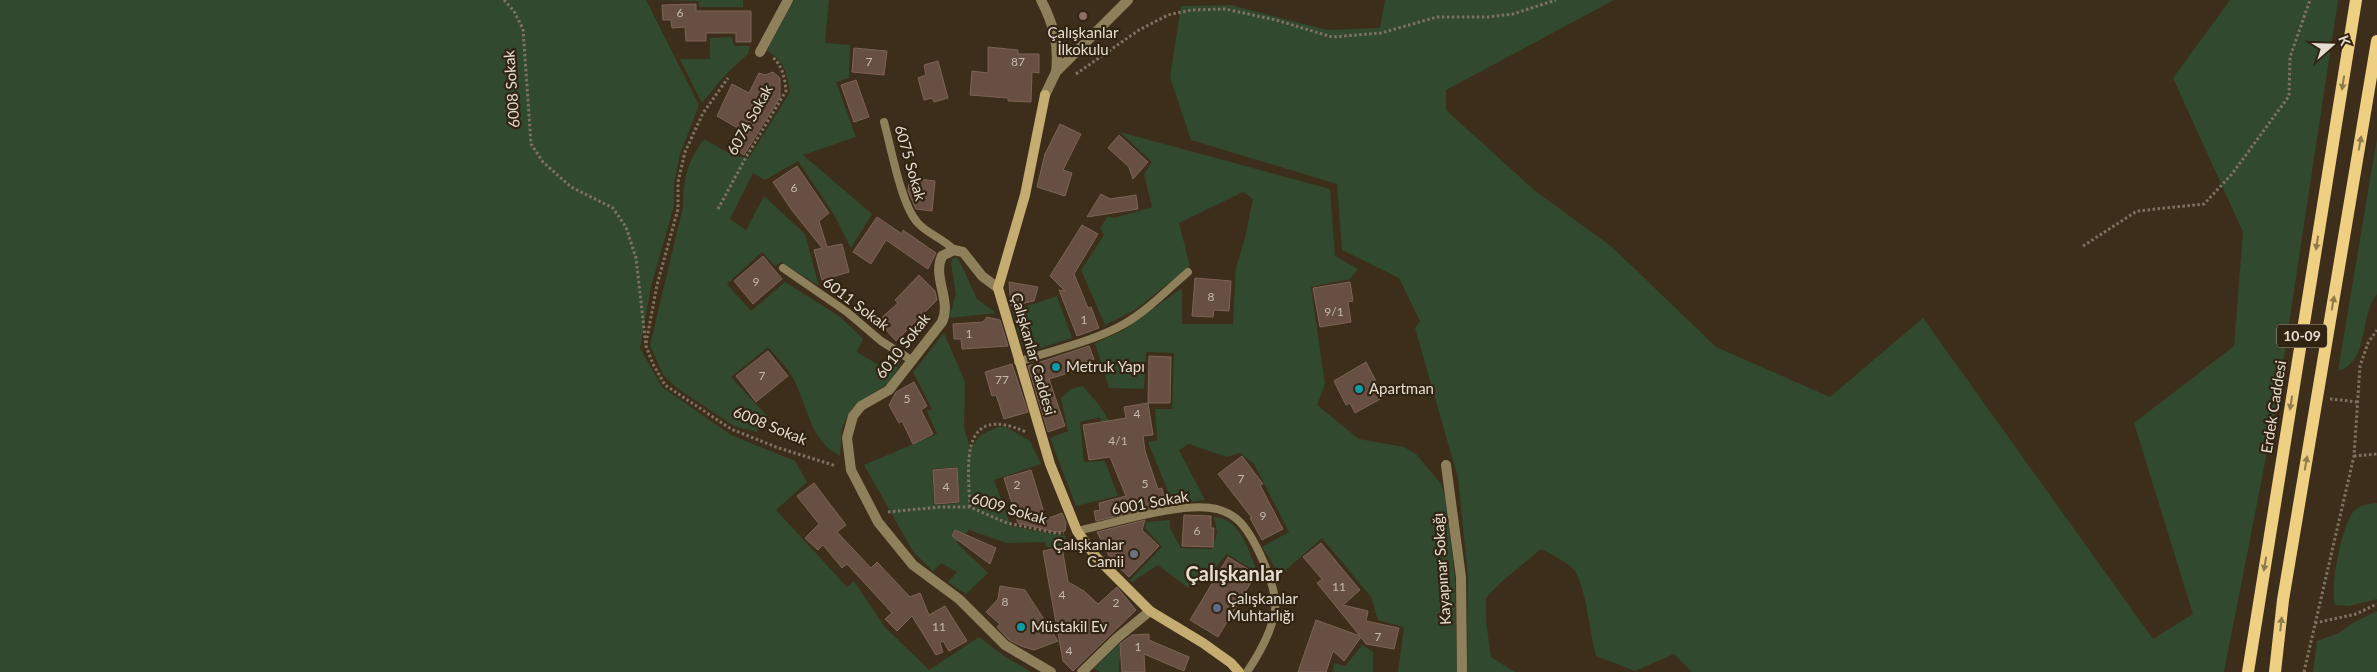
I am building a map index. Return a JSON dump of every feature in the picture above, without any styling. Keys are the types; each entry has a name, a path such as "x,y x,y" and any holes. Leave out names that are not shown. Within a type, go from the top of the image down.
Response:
{"main road":[{"name":"Erdek Caddesi","path":"2248,672 2356,0"},
{"name":"10-09","path":"2275,672 2283,600 2377,41"}],"street":[{"path":"760,52 788,0"},
{"path":"1041,0 1056,35 1058,57 1056,72"},
{"name":"Çalışkanlar Caddesi","path":"1128,0 1056,72 1045,95 1025,195 998,288 1018,362 1042,439 1078,531 1096,557 1150,611 1203,643 1231,663 1239,672"},
{"path":"954,250 963,252 982,276 998,288"},
{"name":"6010 Sokak","path":"855,480 847,448 849,426 853,416 860,406 889,390 913,361 945,316 939,262 942,256 954,250"},
{"name":"Kayapınar Sokağı","path":"1446,465 1461,577 1462,672"},
{"path":"855,480 874,514 913,565 959,599 1005,645 1051,672"},
{"path":"1082,672 1117,638 1150,611"}],"lane":[{"name":"6075 Sokak","path":"884,122 909,211 926,231 944,241 954,250"},
{"name":"6011 Sokak","path":"784,268 847,312 881,341 913,361"},
{"path":"1018,362 1101,335 1123,324 1137,316 1188,272"},
{"name":"6001 Sokak","path":"1078,531 1184,508 1216,509 1229,514 1240,522 1268,574 1275,604 1275,610 1259,654 1247,672"}],"path":[{"name":"6008 Sokak","path":"504,0 514,10 523,30 531,144 543,162 571,187 613,208 626,227 636,258 646,346 653,364 665,385 731,429 776,447 838,467 855,480"},
{"path":"1068,79 1139,30 1168,15 1191,10 1225,9 1276,20 1332,37 1382,33 1436,17 1488,17 1513,14 1556,0"},
{"path":"2083,246 2137,211 2204,204 2210,198 2232,174 2290,96 2290,57 2310,0"},
{"name":"6074 Sokak","path":"718,209 786,90 778,61 760,52"},
{"path":"646,346 658,285 678,209 678,182 685,152 703,113 728,78"},
{"path":"2304,672 2354,456 2360,366 2368,343 2377,330"},
{"path":"2317,398 2358,402"},
{"path":"970,508 968,461 971,440 978,432 994,424 1001,424 1013,426 1042,439"},
{"path":"2354,456 2377,454"},
{"name":"6009 Sokak","path":"874,514 940,507 970,508 1007,523 1056,534 1078,531"},
{"path":"2315,623 2356,614 2377,604"}],"green space":[{"path":"0,0 646,0 699,105 680,154 674,183 674,205 651,287 640,348 662,387 731,435 795,461 807,482 776,510 847,587 854,581 884,626 929,670 979,637 1004,656 1031,672 0,672"},
{"path":"649,0 743,0 743,7 699,7 699,1"},
{"path":"794,0 829,0 825,43 850,45 849,78 836,82 856,137 803,155 872,214 851,248 833,213 798,161 765,180 753,173 730,219 746,230 764,196 805,234 819,286 781,262 775,266 762,252 727,284 751,311 785,282 839,316 863,339 857,352 882,367 890,356 901,361 891,382 857,403 850,411 842,428 840,456 830,449 815,432 793,378 768,347 731,377 767,416 757,432 734,426 677,388 663,375 650,345 683,207 685,179 690,163 704,139 732,155 749,158 790,92 784,68 778,59 767,50"},
{"path":"1385,0 1614,0 1446,90 1446,110 1534,190 1612,247 1716,347 1830,397 1923,318 2153,639 2193,614 2134,423 2234,346 2243,232 2173,78 2230,0 2338,0 2278,396 2224,672 1692,672 1674,654 1635,671 1596,656 1582,587 1574,570 1559,558 1541,549 1499,584 1486,598 1486,621 1491,657 1515,672 1467,672 1468,576 1458,478 1415,328 1420,321 1399,278 1342,250 1337,184 1191,140 1170,77 1181,6 1231,5 1327,30 1380,28"},
{"path":"732,37 734,46 750,46 748,54 725,75 702,103 680,59 710,59 710,38"},
{"path":"1120,132 1330,189 1335,256 1358,269 1350,279 1311,287 1325,384 1317,405 1359,439 1404,447 1416,454 1441,484 1446,499 1455,578 1457,672 1398,672 1404,627 1378,620 1371,597 1322,538 1280,575 1262,547 1289,532 1254,464 1240,453 1227,457 1189,444 1179,450 1205,500 1173,504 1148,442 1157,440 1155,409 1172,409 1174,353 1146,352 1144,389 1109,388 1095,343 1122,331 1182,288 1182,324 1233,324 1236,268 1245,238 1253,199 1243,192 1179,223 1190,266 1135,310 1105,325 1081,270 1104,235 1100,228 1108,216 1114,218 1152,207 1144,174 1152,162"},
{"path":"2377,138 2377,294 2371,303 2360,348 2355,358 2348,366 2338,371"},
{"path":"956,257 977,299 996,313 949,318 956,294 951,263 952,259"},
{"path":"1057,296 1072,338 1025,353 1012,311"},
{"path":"944,333 965,382 964,428 970,448 981,435 998,427 1006,427 1030,441 1041,464 994,480 1011,526 1066,536 1064,546 1046,547 1045,542 1007,543 969,530 956,542 988,573 966,594 948,582 957,572 941,563 933,571 914,553 864,465 937,434 927,411 932,409 913,372","holes":["957,467 960,503 934,505 932,469"]},
{"path":"1083,386 1099,405 1117,434 1106,436 1100,417 1080,422 1084,462 1105,461 1118,496 1076,506 1050,438 1068,431 1061,398 1071,389"},
{"path":"2377,503 2377,599 2349,606 2335,605 2335,571 2341,541 2350,517 2355,510 2363,505"},
{"path":"1214,517 1231,523 1237,530 1243,538 1258,573 1227,554 1216,567 1211,566 1188,588 1158,565 1132,582 1130,580 1162,547 1145,528 1147,522 1170,520 1170,528 1181,548 1212,549 1217,532"},
{"path":"2377,611 2377,672 2313,672 2317,641 2339,633 2351,624"},
{"path":"1122,641 1119,672 1100,672 1094,668"},
{"path":"1362,645 1373,652 1373,672 1333,672 1334,663 1345,666"}],"building":[{"path":"696,4 696,11 751,11 751,42 736,42 736,33 706,33 706,41 686,41 685,27 672,28 671,20 663,20 662,5"},
{"path":"988,47 1018,50 1018,54 1039,54 1039,73 1032,72 1031,102 1008,101 1008,98 970,95 972,71 988,73"},
{"path":"854,48 887,51 884,75 852,72"},
{"path":"938,61 948,98 934,102 932,98 924,100 918,78 926,75 924,65"},
{"path":"773,72 780,78 780,97 744,155 731,147 741,130 717,116 732,84 749,93 759,73 765,75"},
{"path":"856,80 869,117 854,122 841,85"},
{"path":"1060,124 1081,134 1063,170 1072,173 1065,196 1037,187 1045,154"},
{"path":"1119,135 1148,162 1133,179 1129,167 1108,148"},
{"path":"797,166 829,213 819,221 827,247 842,244 849,272 822,280 814,250 822,248 791,209 773,182"},
{"path":"910,178 935,181 932,211 916,209 908,191"},
{"path":"1101,194 1110,199 1136,195 1138,209 1087,217"},
{"path":"877,217 902,234 903,230 936,253 928,269 886,240 871,264 853,252"},
{"path":"1082,225 1098,234 1074,274 1088,308 1091,307 1099,328 1077,336 1059,290 1065,291 1050,276"},
{"path":"763,256 782,279 753,304 734,281"},
{"path":"919,275 935,291 937,300 896,341 878,321 898,303 895,300"},
{"path":"1195,278 1231,281 1229,311 1214,310 1213,317 1192,316"},
{"path":"1009,282 1038,287 1034,301 1011,306"},
{"path":"1350,282 1353,301 1348,302 1351,322 1320,327 1313,288"},
{"path":"987,317 1000,320 1008,346 962,349 961,339 954,339 953,324 983,322"},
{"path":"1089,346 1094,359 1077,365 1078,370 1049,379 1065,426 1048,432 1028,366"},
{"path":"768,351 788,376 756,402 736,376"},
{"path":"1149,356 1171,357 1170,403 1148,403"},
{"name":"Apartman","path":"1366,362 1384,397 1355,413 1350,403 1346,405 1334,381"},
{"path":"1012,364 1028,412 1004,419 996,395 992,396 985,372"},
{"path":"914,382 927,406 921,410 933,434 913,444 902,421 899,423 889,405 896,392"},
{"path":"1148,403 1153,435 1143,436 1145,451 1158,489 1162,488 1166,505 1096,521 1094,511 1100,510 1099,503 1126,496 1110,457 1089,460 1083,425 1126,418 1124,407"},
{"path":"1242,456 1263,484 1260,485 1283,529 1262,540 1250,518 1252,518 1218,474"},
{"path":"957,468 959,502 935,504 933,470"},
{"path":"1031,470 1046,519 1062,513 1066,523 1065,531 1056,532 1018,523 1004,478"},
{"path":"814,483 846,525 837,532 871,568 877,562 910,597 920,593 929,615 945,606 967,641 949,651 943,641 940,643 943,652 936,655 912,616 897,631 885,619 892,613 847,564 842,568 823,545 818,550 805,538 819,524 797,496"},
{"path":"1184,515 1211,516 1211,528 1214,528 1213,547 1182,546"},
{"path":"1145,520 1142,530 1159,546 1129,577 1111,560 1097,532"},
{"path":"955,530 996,548 990,564 952,536"},
{"path":"1321,543 1360,590 1343,605 1368,611 1366,621 1399,628 1394,649 1366,644 1361,637 1344,661 1333,651 1326,672 1298,672 1316,620 1360,636 1317,583 1322,579 1303,557"},
{"path":"1062,547 1068,582 1084,591 1098,604 1117,587 1136,610 1073,671 1063,661 1043,551"},
{"name":"Çalışkanlar Muhtarlığı","path":"1228,557 1256,574 1218,637 1190,620"},
{"path":"1000,586 1025,590 1058,641 1034,650 1009,640 997,627 1000,624 986,612 998,599"},
{"path":"1149,634 1149,640 1189,657 1184,671 1144,654 1145,672 1122,672 1120,644 1132,635"}],"place":[{"name":"Çalışkanlar İlkokulu","path":"1083,16"},
{"name":"Metruk Yapı","path":"1056,367"},
{"name":"Apartman","path":"1359,389"},
{"name":"Çalışkanlar Camii","path":"1134,554"},
{"name":"Çalışkanlar Muhtarlığı","path":"1217,608"},
{"name":"Müstakil Ev","path":"1021,627"}],"district":[{"name":"Çalışkanlar","path":"1234,574"}]}
